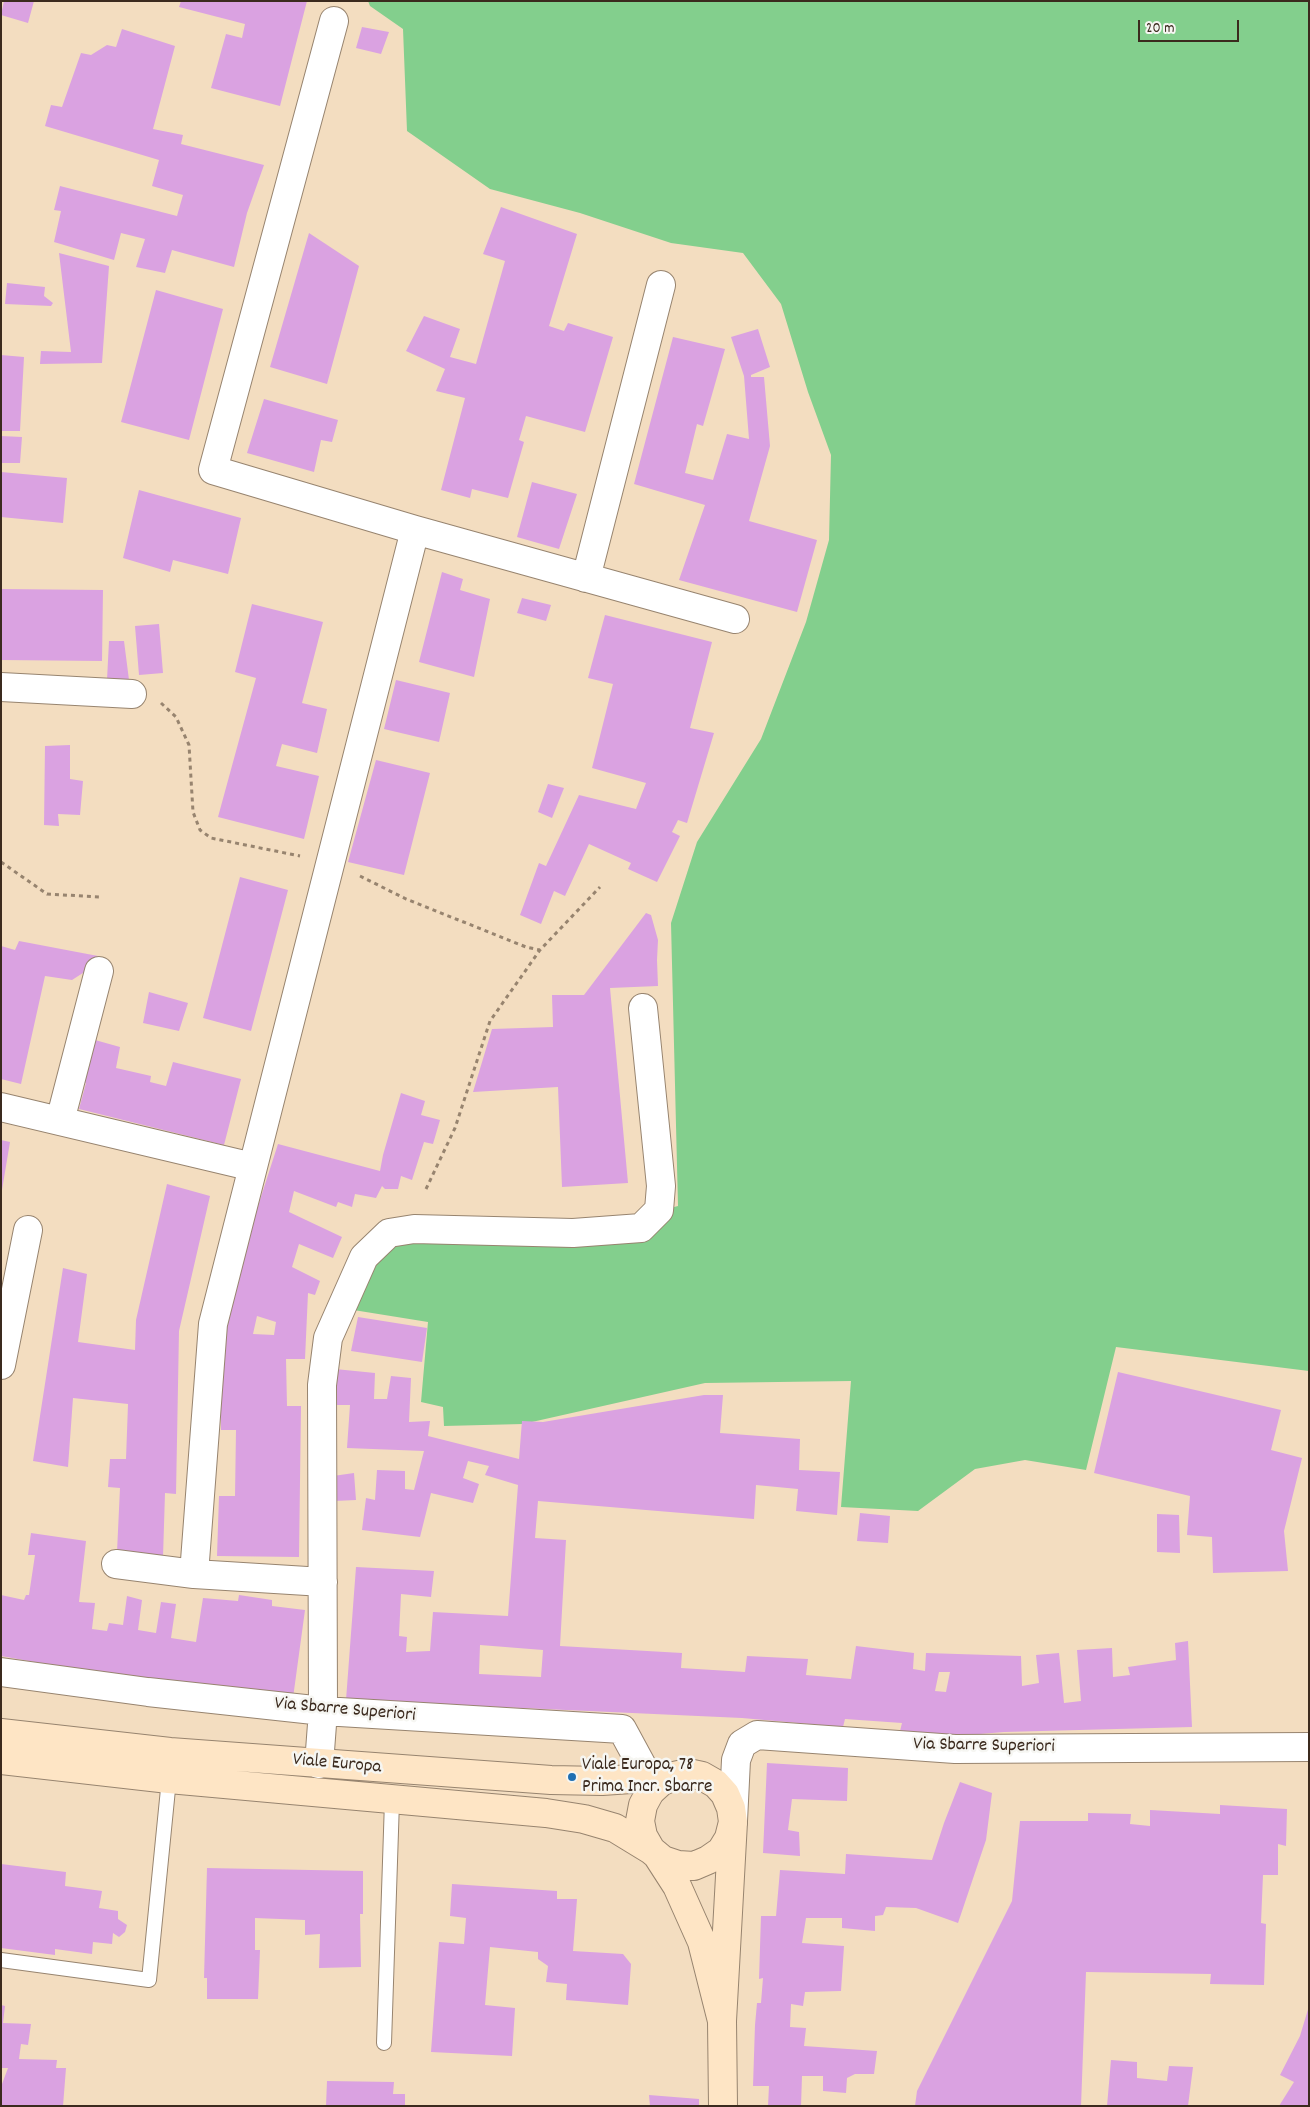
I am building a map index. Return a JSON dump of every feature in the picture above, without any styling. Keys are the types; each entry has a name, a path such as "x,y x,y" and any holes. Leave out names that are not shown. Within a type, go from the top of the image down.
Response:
{"main road":[{"name":"Viale Europa","path":"1,1733 170,1752 319,1764 551,1780 657,1782"},
{"name":"Viale Europa","path":"1,1760 392,1801 546,1813 584,1819 615,1828 654,1852"},
{"path":"722,2021 702,1942 677,1886 643,1836 640,1821 643,1805 657,1782 688,1774 702,1776 716,1784 725,1794 732,1808 733,1822 722,2021 723,2106"},
{"path":"654,1852 663,1860 678,1866 694,1866 708,1860 721,1851 729,1838 733,1822"}],"street":[{"path":"334,21 213,470 415,530 735,619"},
{"path":"586,578 661,285"},
{"path":"194,1574 213,1324 415,530"},
{"path":"1,687 132,694"},
{"path":"60,1122 99,971"},
{"path":"319,1764 323,1711 322,1385 328,1338 364,1257 389,1233 414,1229 573,1234 641,1228 659,1210 662,1186 643,1008"},
{"path":"1,1107 253,1167"},
{"path":"1,1365 28,1230"},
{"path":"116,1564 194,1574 323,1582"},
{"name":"Via Sbarre Superiori","path":"1,1672 148,1692 323,1711 622,1729 657,1782"},
{"name":"Via Sbarre Superiori","path":"733,1822 736,1760 742,1744 757,1735 955,1749 1309,1747"}],"lane":[{"path":"1,1960 149,1980 169,1779"},
{"path":"384,2043 392,1801"}],"path":[{"path":"132,694 158,700 176,717 189,745 193,812 200,830 211,838 331,862 406,899 526,947 540,950"},
{"path":"1,862 47,894 100,897"},
{"path":"426,1189 455,1128 490,1021 540,950 600,887"}],"green space":[{"path":"368,1 1309,1 1309,1371 1116,1347 1086,1470 1025,1460 975,1469 918,1511 841,1507 851,1381 705,1383 523,1424 444,1426 443,1407 421,1402 428,1322 341,1308 389,1233 573,1233 678,1206 671,923 697,842 761,739 806,622 829,540 831,455 808,392 781,304 743,253 671,243 580,213 490,189 407,131 403,29 370,6"}],"building":[{"path":"4,1 34,1 28,23 1,15"},
{"path":"181,1 307,1 280,106 211,88 226,34 242,38 245,24 179,7"},
{"path":"362,27 389,32 381,54 356,48"},
{"path":"122,29 175,46 153,129 183,135 181,144 264,165 247,213 234,267 172,250 165,273 136,267 145,239 121,233 114,260 54,242 61,211 54,210 60,186 177,216 183,195 152,186 159,160 45,126 51,105 62,107 81,53 91,55 107,45 116,47"},
{"path":"501,207 577,234 549,326 564,331 568,323 613,337 585,432 526,416 519,440 524,442 508,498 472,489 470,498 441,490 465,398 436,391 445,369 406,351 424,316 460,329 450,357 476,364 505,261 483,254"},
{"path":"309,233 359,266 327,384 270,367"},
{"path":"59,253 109,266 102,363 40,364 41,351 71,352"},
{"path":"7,283 45,287 44,296 53,303 51,306 5,304"},
{"path":"156,290 223,309 189,440 121,422"},
{"path":"758,329 770,367 751,375 751,377 764,377 770,446 749,521 817,540 797,612 679,580 705,505 634,484 673,337 725,349 703,426 697,424 685,473 713,480 727,434 749,439 744,376 731,337"},
{"path":"1,355 24,357 20,431 1,431"},
{"path":"264,399 338,420 332,442 321,440 314,472 247,453"},
{"path":"1,436 22,437 20,463 1,463"},
{"path":"1,472 67,478 63,523 1,517"},
{"path":"532,482 577,494 559,549 517,537"},
{"path":"139,490 241,518 228,574 173,560 170,572 123,558"},
{"path":"442,572 463,579 460,590 490,599 474,677 419,662"},
{"path":"1,589 103,590 102,661 1,660"},
{"path":"522,598 551,605 546,621 517,613"},
{"path":"252,604 323,622 302,703 327,709 317,753 282,744 276,766 319,776 304,839 218,817 256,678 235,672"},
{"path":"605,615 712,642 690,728 714,733 687,823 678,820 672,832 680,836 657,882 628,869 631,863 589,844 565,896 554,891 541,924 520,915 539,863 546,866 579,795 636,809 646,783 592,768 613,684 588,678"},
{"path":"159,624 163,673 139,675 135,626"},
{"path":"109,641 124,641 129,680 107,680"},
{"path":"396,680 450,693 439,742 384,729"},
{"path":"70,745 70,779 83,781 80,815 58,814 59,826 44,825 45,746"},
{"path":"376,760 430,773 404,875 348,862"},
{"path":"548,784 564,788 552,818 538,812"},
{"path":"240,877 288,890 251,1031 203,1018"},
{"path":"646,913 651,915 658,940 658,986 610,988 628,1183 562,1187 558,1087 473,1092 492,1029 553,1027 552,995 584,995"},
{"path":"19,941 98,956 96,961 86,971 72,980 45,976 21,1084 1,1079 1,946 15,950"},
{"path":"149,992 188,1003 179,1031 143,1023"},
{"path":"95,1040 120,1047 116,1068 151,1076 150,1082 166,1086 173,1062 241,1079 224,1145 79,1109 86,1083 81,1082"},
{"path":"401,1093 425,1101 421,1115 440,1120 433,1144 424,1142 412,1180 401,1176 398,1189 385,1189 382,1186 376,1198 355,1194 352,1207 338,1202 336,1207 294,1191 289,1212 342,1237 333,1258 299,1244 292,1267 320,1281 315,1295 308,1293 305,1359 286,1359 287,1406 301,1406 299,1557 217,1556 219,1496 235,1496 236,1430 221,1430 221,1333 240,1262 278,1144 380,1171","holes":["257,1316 276,1322 274,1335 253,1334"]},
{"path":"1,1140 10,1142 2,1190 1,1190"},
{"path":"167,1184 210,1196 179,1331 176,1494 165,1493 163,1557 117,1552 120,1488 108,1487 110,1459 126,1459 128,1404 73,1398 68,1467 33,1461 63,1268 87,1274 78,1342 135,1350 136,1320"},
{"path":"358,1317 427,1328 422,1362 351,1351"},
{"path":"335,1369 375,1373 374,1399 387,1399 391,1376 411,1378 409,1422 430,1421 428,1436 519,1459 522,1421 543,1422 704,1395 723,1395 720,1433 800,1439 799,1470 840,1472 837,1515 796,1511 798,1489 756,1485 754,1519 538,1501 535,1538 566,1540 560,1646 682,1653 681,1668 745,1672 747,1656 808,1659 806,1675 851,1679 856,1646 914,1653 913,1669 925,1671 926,1653 1021,1656 1022,1686 1039,1683 1036,1655 1059,1653 1064,1703 1081,1701 1077,1650 1112,1648 1113,1677 1130,1675 1128,1667 1176,1660 1175,1643 1188,1641 1192,1727 1004,1732 944,1737 900,1731 902,1723 845,1719 843,1727 742,1718 346,1700 356,1567 434,1571 431,1597 401,1594 399,1636 407,1637 406,1652 430,1651 433,1612 508,1616 518,1485 485,1475 489,1466 468,1461 463,1478 479,1484 473,1503 431,1493 420,1537 362,1530 366,1498 375,1500 377,1470 405,1471 405,1489 414,1490 424,1451 347,1448 350,1405 332,1405","holes":["480,1645 543,1650 541,1677 479,1674","939,1672 950,1672 946,1692 935,1691"]},
{"path":"1118,1372 1281,1410 1271,1450 1302,1458 1284,1531 1288,1571 1213,1573 1212,1537 1187,1535 1190,1496 1094,1473"},
{"path":"354,1473 356,1500 334,1501 333,1476"},
{"path":"860,1513 890,1516 888,1543 857,1541"},
{"path":"1157,1514 1179,1515 1180,1553 1157,1552"},
{"path":"31,1533 86,1541 79,1602 95,1603 92,1629 107,1631 109,1623 123,1625 127,1596 142,1600 138,1630 156,1633 161,1602 176,1604 171,1638 196,1642 203,1598 238,1601 239,1595 272,1600 272,1606 305,1610 293,1698 68,1668 1,1656 1,1595 24,1600 26,1595 29,1595 35,1555 28,1555"},
{"path":"767,1763 848,1768 847,1801 792,1799 788,1830 799,1832 800,1856 763,1853"},
{"path":"960,1782 992,1793 986,1840 958,1923 916,1908 886,1907 883,1915 875,1916 875,1931 842,1928 842,1918 806,1918 802,1943 844,1946 841,1991 805,1992 803,2006 791,2004 790,2027 806,2028 804,2046 877,2051 874,2074 855,2074 847,2078 846,2093 823,2091 823,2076 802,2076 801,2106 768,2106 769,2086 753,2086 755,2025 757,2003 761,2003 763,1978 759,1979 761,1916 776,1916 780,1870 845,1874 846,1854 932,1860"},
{"path":"1220,1805 1287,1809 1286,1846 1278,1844 1278,1875 1263,1875 1261,1923 1266,1924 1264,1985 1210,1984 1211,1974 1086,1972 1081,2106 915,2106 917,2091 1012,1901 1020,1821 1088,1821 1088,1813 1131,1814 1130,1824 1150,1826 1150,1810 1220,1814"},
{"path":"1,1864 66,1872 65,1886 102,1891 99,1908 118,1911 118,1919 127,1925 125,1932 119,1937 113,1933 112,1944 93,1942 92,1954 55,1949 55,1955 1,1948"},
{"path":"207,1868 363,1871 363,1914 360,1914 361,1967 319,1968 320,1934 305,1935 305,1920 255,1918 255,1950 260,1950 258,1999 207,1999 207,1978 204,1978"},
{"path":"452,1884 557,1891 557,1899 577,1899 573,1951 623,1954 631,1964 628,2005 566,2000 567,1984 546,1982 548,1966 538,1959 538,1952 490,1947 485,2005 515,2008 512,2056 431,2052 439,1942 464,1944 466,1918 450,1916"},
{"path":"1,2005 5,2006 3,2023 31,2024 28,2045 21,2044 19,2059 57,2060 56,2068 66,2068 63,2106 1,2106 2,2084 8,2068 1,2068"},
{"path":"1309,2006 1309,2106 1279,2106 1294,2082 1280,2075 1300,2036"},
{"path":"1111,2060 1137,2062 1137,2078 1167,2081 1169,2066 1193,2067 1188,2106 1107,2106"},
{"path":"327,2081 394,2082 393,2094 405,2094 405,2106 326,2106"},
{"path":"649,2095 699,2099 699,2106 650,2106"}],"place":[{"name":"Viale Europa, 78 Prima Incr. Sbarre","path":"572,1777"}]}
